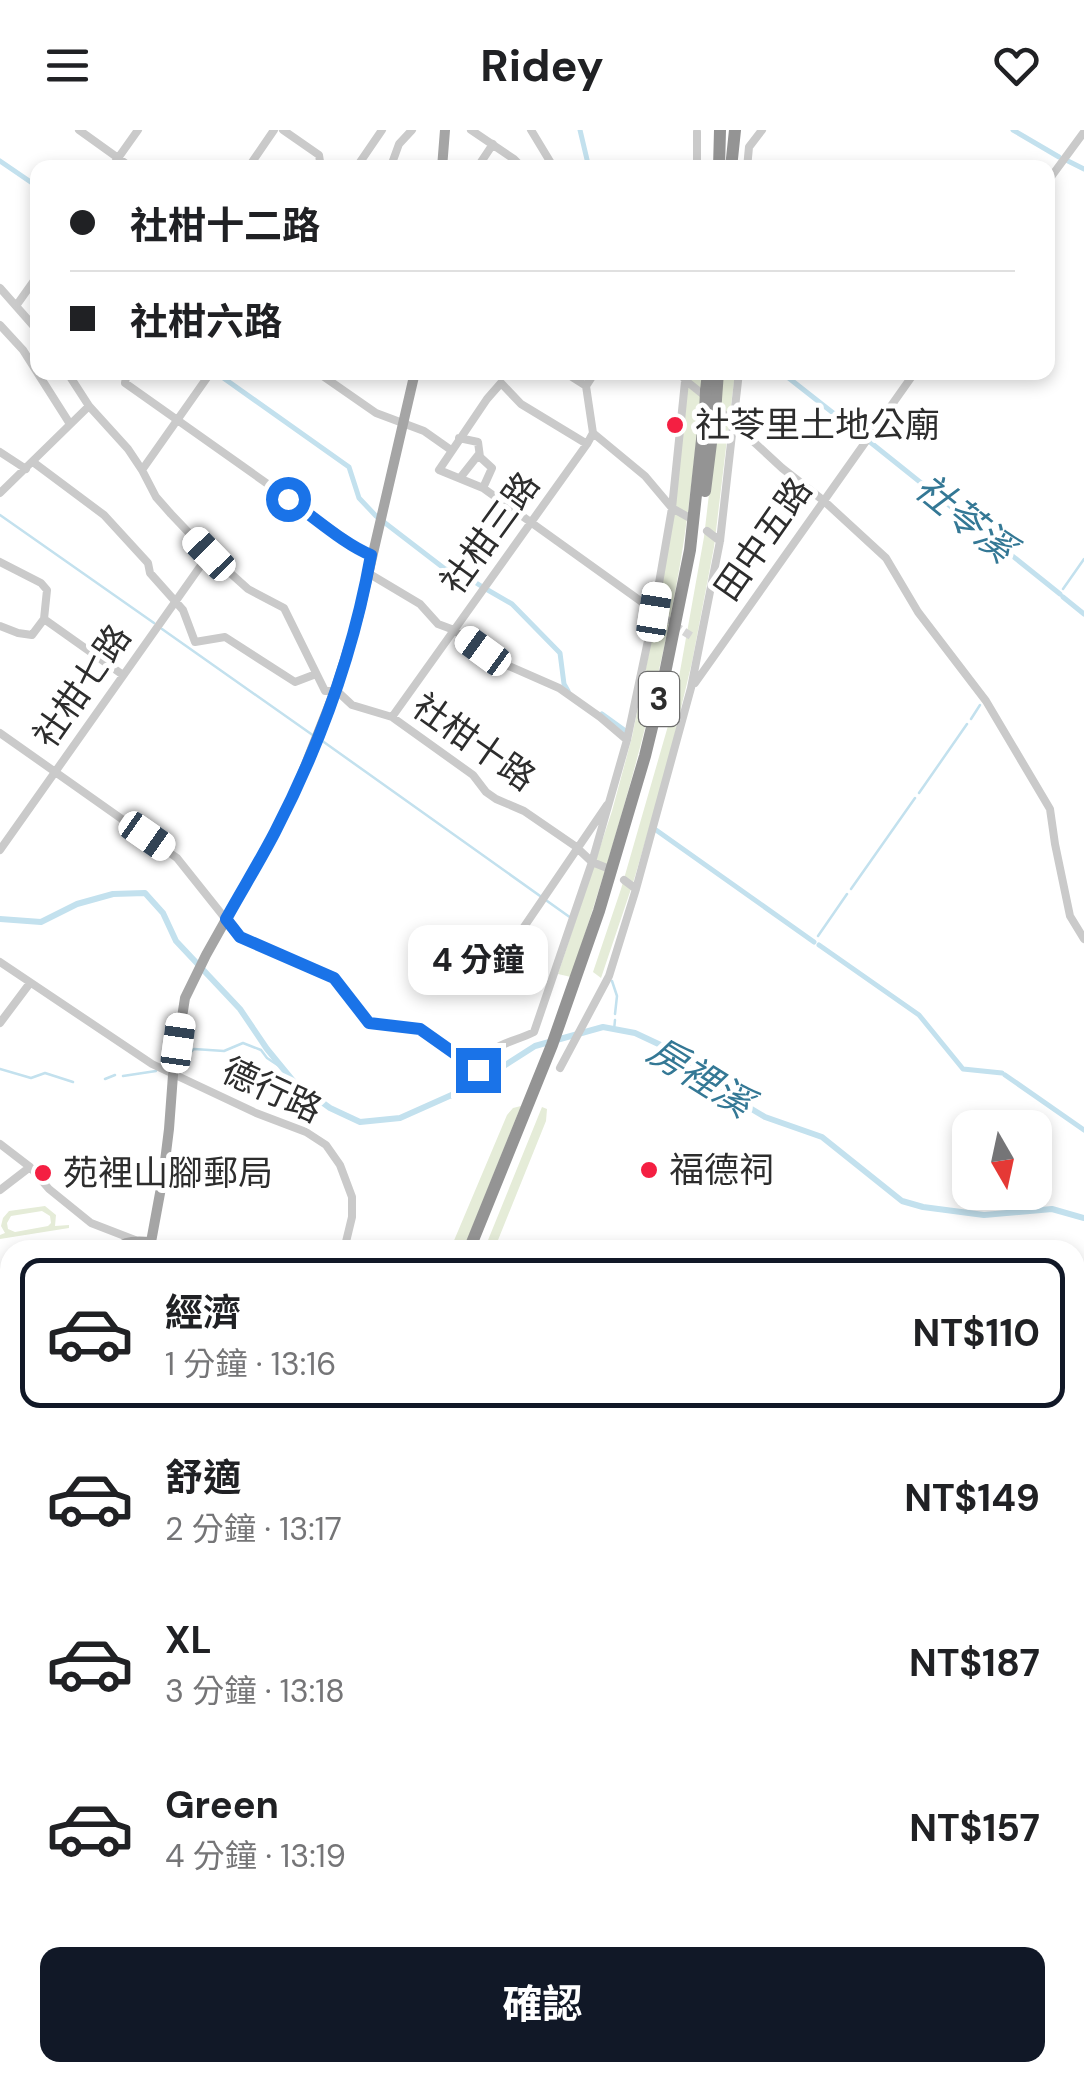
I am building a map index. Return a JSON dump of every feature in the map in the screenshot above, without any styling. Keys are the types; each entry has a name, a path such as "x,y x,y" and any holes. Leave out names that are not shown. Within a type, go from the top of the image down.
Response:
{"highway":[{"path":"717,160 718,130"},
{"path":"731,160 733,130"},
{"name":"3","path":"709,380 711,395"},
{"name":"3","path":"482,1240 552,1045 606,913 666,706 698,550 716,380"},
{"name":"3","path":"472,1240 527,1118"}],"main road":[{"path":"442,160 444,130"},
{"path":"150,1240 185,998 290,802 335,691 358,618 413,380"}],"street":[{"path":"79,130 121,160"},
{"path":"118,158 138,130"},
{"path":"253,160 274,130"},
{"path":"283,130 318,155 319,160"},
{"path":"361,160 382,130"},
{"path":"393,160 412,130"},
{"path":"472,130 516,160"},
{"path":"531,130 549,160"},
{"path":"748,160 750,147 762,130"},
{"path":"697,132 697,160"},
{"path":"1055,171 1084,132"},
{"path":"482,160 493,144"},
{"path":"0,288 30,321"},
{"path":"16,306 30,289"},
{"path":"0,324 30,361"},
{"path":"42,380 70,424"},
{"path":"0,452 29,466 104,515 148,563 150,573 183,610 195,642 225,638 294,682 316,674 284,608 248,588 209,554 156,497 128,449 89,406 72,380"},
{"path":"126,380 352,547 371,555"},
{"path":"142,470 206,380"},
{"path":"327,380 376,414 424,430 452,450"},
{"path":"577,380 586,386"},
{"path":"590,380 586,386 593,433 644,476 672,508 688,517"},
{"path":"0,734 178,858 240,937 334,978 369,1023 420,1029 478,1070 490,1050 534,1032 612,796 654,612 672,508 684,380"},
{"path":"689,380 894,568 918,612 986,701 1050,809 1070,916 1084,940"},
{"path":"560,1068 613,964 691,688 720,541 738,380"},
{"name":"田中五路","path":"691,688 908,380"},
{"path":"587,444 521,404 501,382 439,470 483,488 667,620"},
{"path":"0,493 89,406"},
{"name":"社柑三路","path":"392,717 593,433"},
{"path":"459,438 478,442 479,454 492,468 483,488"},
{"path":"460,478 479,454"},
{"path":"708,531 720,541"},
{"name":"社柑七路","path":"0,850 209,554"},
{"path":"0,562 47,590 44,619 32,635 0,626"},
{"path":"368,573 420,604 438,624 454,630 496,660 559,688 627,740"},
{"path":"44,619 124,675"},
{"name":"社柑十路","path":"316,674 325,691 335,691 352,705 392,717 473,775 486,792 524,810 592,862"},
{"path":"510,946 612,796"},
{"path":"592,862 607,868"},
{"path":"624,880 636,889"},
{"name":"德行路","path":"0,962 152,1064 306,1132 326,1145 340,1165 352,1198 346,1240"},
{"path":"0,1024 30,984"},
{"path":"0,1144 30,1166 49,1189 91,1223 138,1240"},
{"path":"0,1190 30,1166"}],"green space":[{"path":"688,380 702,380 684,540 663,651 636,761 571,977 558,974 632,737 674,507"},
{"path":"722,380 734,380 714,547 692,662 666,771 601,978 593,972 674,705 704,537"},
{"path":"521,1106 467,1240 454,1240 507,1115"},
{"path":"542,1107 547,1109 546,1121 498,1240 488,1240"},
{"path":"45,1206 56,1215 55,1226 69,1228 0,1239 5,1233 1,1226 3,1218 9,1211","holes":["42,1211 50,1216 48,1226 15,1232 8,1229 11,1216"]}],"waterway":[{"name":"社苓溪","path":"580,130 587,160"},
{"path":"1013,130 1059,157"},
{"path":"1066,160 1084,169"},
{"path":"0,161 30,182"},
{"path":"226,380 349,467 359,498 376,516 445,569 459,572 481,586"},
{"name":"社苓溪","path":"791,380 865,438"},
{"name":"社苓溪","path":"870,442 1060,594"},
{"path":"0,515 154,623"},
{"path":"1063,589 1084,559"},
{"path":"486,589 512,604 560,653 568,691"},
{"name":"社苓溪","path":"1063,597 1084,614"},
{"path":"162,629 314,736"},
{"path":"971,719 980,705"},
{"path":"602,714 627,732"},
{"path":"919,793 967,724"},
{"path":"321,740 571,918"},
{"path":"851,889 915,798"},
{"path":"656,830 814,942"},
{"name":"房裡溪","path":"0,919 41,922 77,904 113,894 145,893 163,913 176,941 240,1009 294,1082 330,1108 360,1122 400,1118 474,1085 535,1046 603,1027 635,1033 667,1048 718,1089 765,1117 822,1137 902,1201 984,1215 1052,1209 1084,1218"},
{"path":"818,936 847,894"},
{"path":"819,945 919,1015 963,1069 1002,1073"},
{"path":"612,981 617,996 615,1014"},
{"path":"614,1030 615,1020"},
{"path":"179,1062 194,1049 224,1051 243,1043 261,1050 282,1068"},
{"path":"0,1069 31,1078 45,1073 73,1082"},
{"path":"123,1076 156,1071"},
{"path":"105,1079 115,1075"},
{"path":"1005,1075 1084,1130"}],"tunnel":[{"path":"674,625 691,636"}],"place":[{"name":"社苓里土地公廟","path":"675,425"},
{"name":"福德祠","path":"649,1170"},
{"name":"苑裡山腳郵局","path":"43,1173"}],"route":[{"path":"288,499 352,547 371,555 350,647 314,746 275,832 226,919 240,937 334,978 369,1023 420,1029 478,1070"}]}
